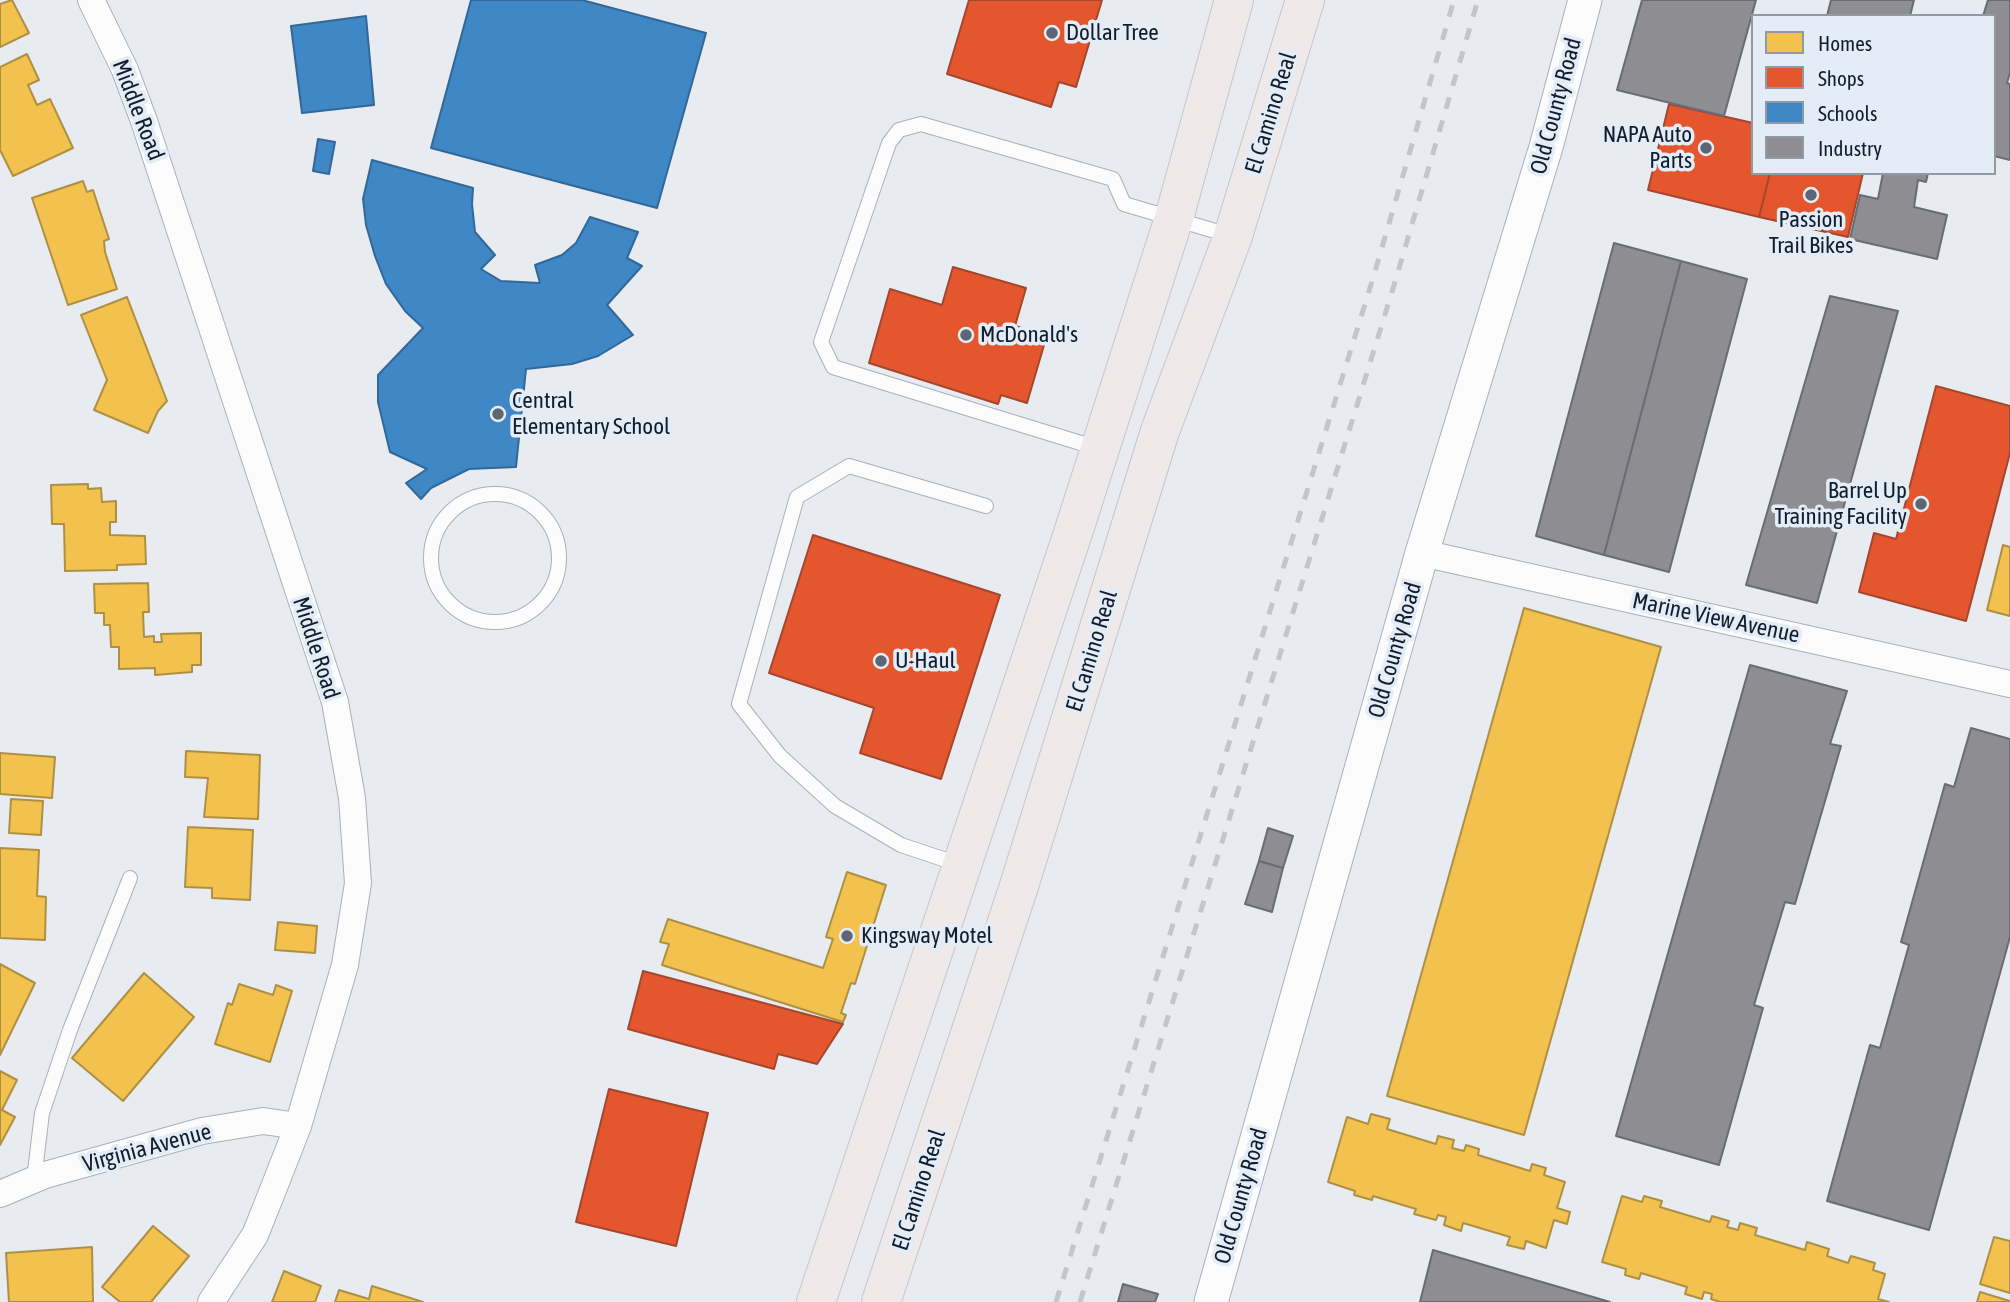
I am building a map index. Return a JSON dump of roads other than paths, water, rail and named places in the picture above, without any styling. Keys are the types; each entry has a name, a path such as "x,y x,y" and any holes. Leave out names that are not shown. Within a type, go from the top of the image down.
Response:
{"main road":[{"path":"816,1302 1100,449 1174,218 1234,0"},
{"name":"El Camino Real","path":"881,1302 1019,886 1160,431 1233,236 1305,0"}],"street":[{"name":"Middle Road","path":"91,0 125,70 145,121 335,702 352,798 358,883 345,965 298,1125 255,1235 211,1302"},
{"name":"Old County Road","path":"1211,1302 1422,553 1546,147 1585,0"},
{"name":"Marine View Avenue","path":"1422,553 2010,684"},
{"name":"Virginia Avenue","path":"0,1194 34,1180 202,1131 263,1121 298,1125"}],"lane":[{"path":"1100,449 833,367 821,342 889,143 900,130 921,124 1113,179 1124,204 1233,236"},
{"path":"962,866 901,845 835,806 780,756 739,704 797,497 849,466 986,506"},
{"path":"487,494 507,495 526,502 542,515 554,532 559,552 557,573 549,592 536,608 518,618 496,622 475,619 456,609 437,583 431,551 437,530 449,513 467,500 487,494"},
{"path":"34,1180 42,1113 70,1030 130,878"}],"railway":[{"path":"1056,1302 1374,275 1454,0"},
{"path":"1080,1302 1395,282 1478,0"}],"place":[{"name":"Dollar Tree","path":"1052,33"},
{"name":"NAPA Auto Parts","path":"1706,148"},
{"name":"Passion Trail Bikes","path":"1811,195"},
{"name":"McDonald's","path":"966,335"},
{"name":"Central Elementary School","path":"498,414"},
{"name":"Barrel Up Training Facility","path":"1921,504"},
{"name":"U-Haul","path":"881,661"},
{"name":"Kingsway Motel","path":"847,936"}]}
